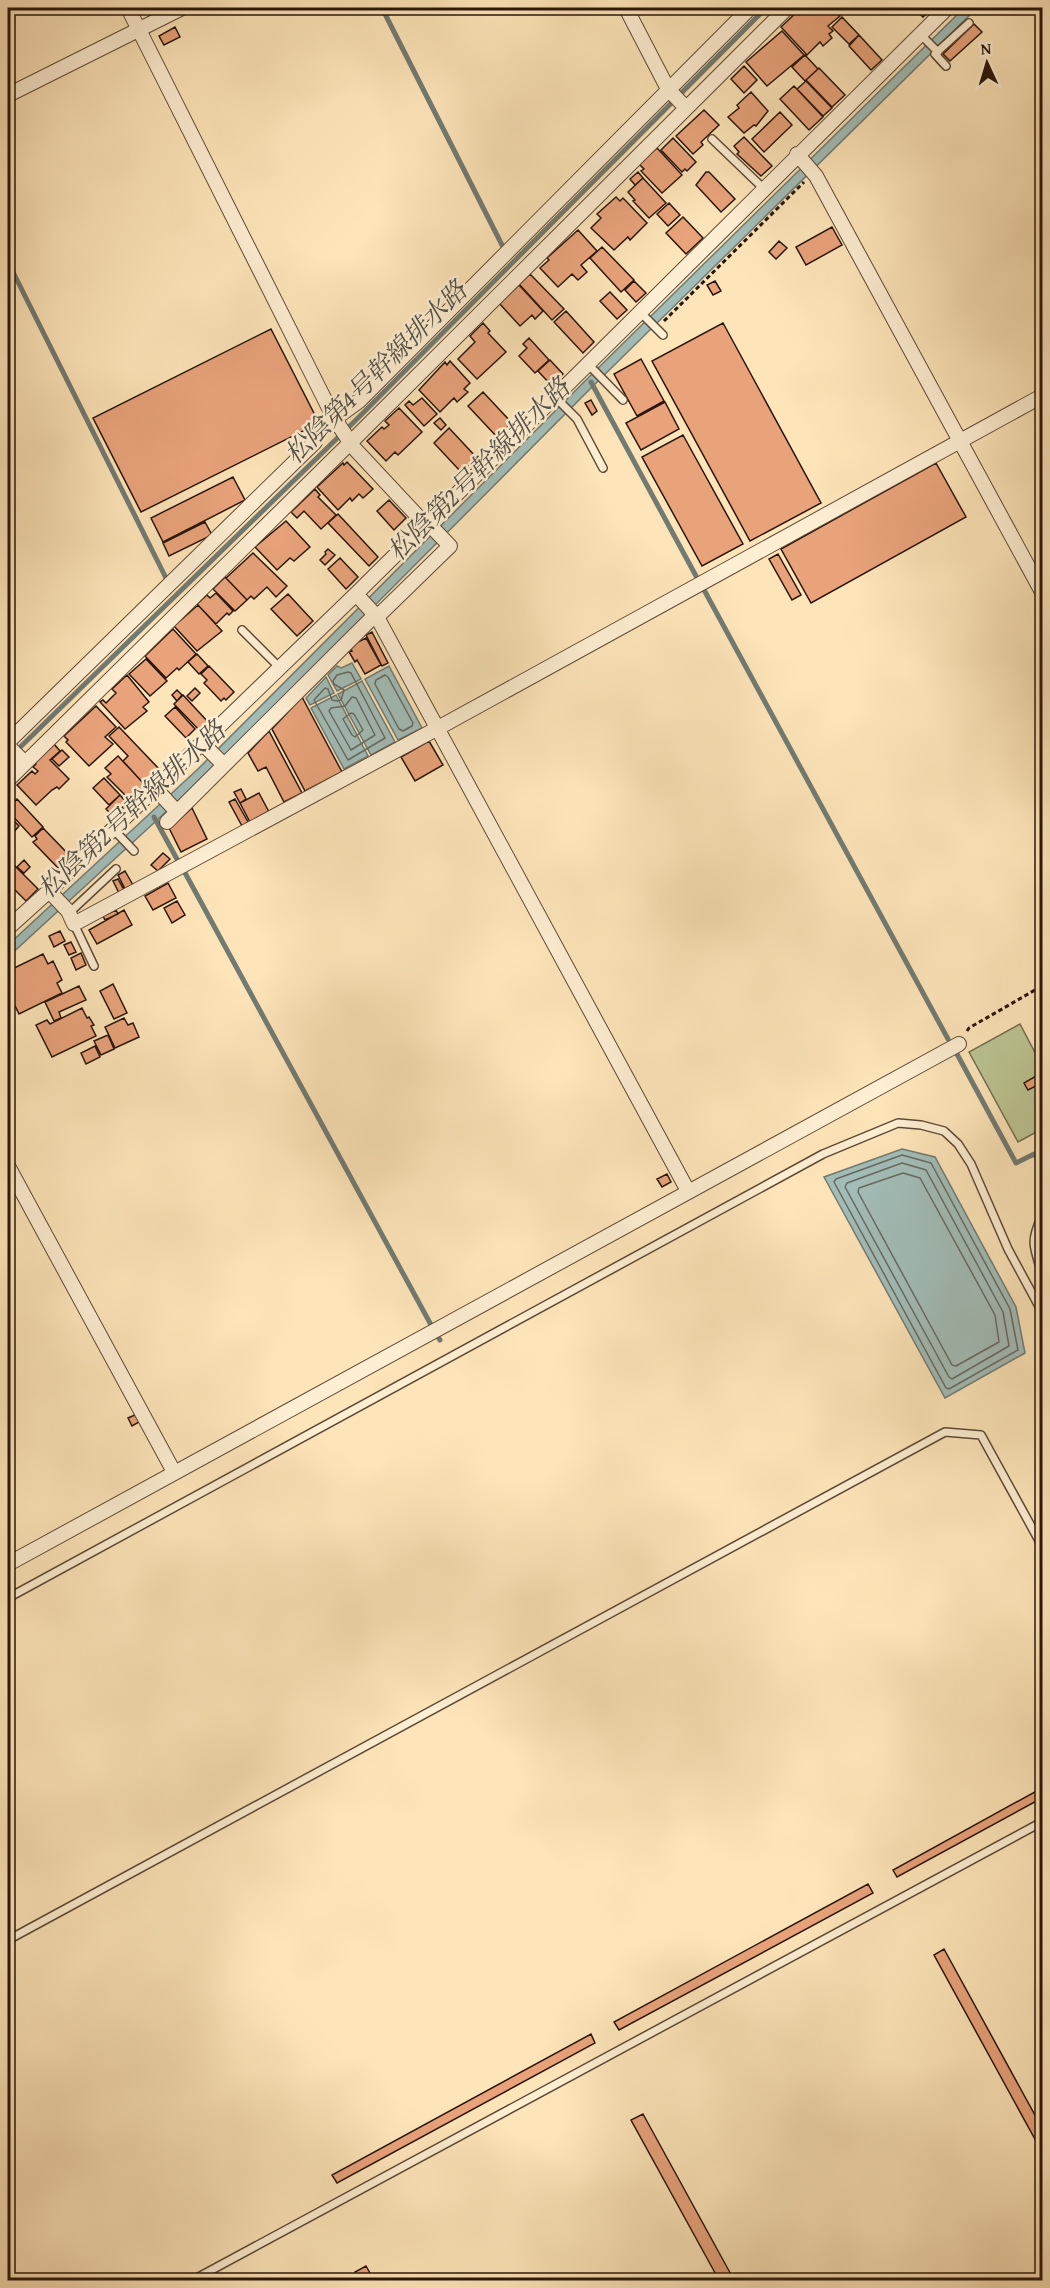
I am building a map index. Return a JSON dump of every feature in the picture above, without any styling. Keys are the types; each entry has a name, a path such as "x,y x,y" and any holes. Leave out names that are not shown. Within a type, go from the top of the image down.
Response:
{"street":[{"path":"128,8 336,421 350,441 450,546 375,615 173,815 158,792"},
{"path":"8,95 182,8"},
{"path":"626,8 669,91 685,106"},
{"path":"24,761 8,745 315,442 315,433 336,421 359,401 750,8"},
{"path":"8,780 24,761 350,441 685,106 787,8"},
{"path":"8,928 51,893 205,746 280,668 358,596 555,397 589,366 763,188 800,157 922,36 947,8"},
{"path":"800,157 813,173 1042,592"},
{"path":"51,893 70,916 438,728 1042,396"},
{"path":"358,596 375,615 438,728 688,1191"},
{"path":"205,746 223,764"},
{"path":"8,1564 959,1044"},
{"path":"8,1166 174,1472"}],"lane":[{"path":"937,52 969,23"},
{"path":"922,36 946,66"},
{"path":"712,139 763,188"},
{"path":"641,313 663,335"},
{"path":"589,366 623,400"},
{"path":"555,397 573,415 603,468"},
{"path":"242,630 280,668"},
{"path":"116,832 133,850"},
{"path":"94,966 70,916 117,869"},
{"path":"8,1598 823,1154 898,1123 921,1125 944,1131 958,1144 971,1164 1008,1250 1041,1310 1042,1318"},
{"path":"1042,1215 1034,1234 1035,1253 1042,1273"},
{"path":"8,1940 945,1432 981,1435 1042,1545"},
{"path":"193,2280 1042,1822"}],"path":[{"path":"656,328 813,173"},
{"path":"959,1044 969,1028 1042,986"}],"green space":[{"path":"1020,1024 1042,1066 1042,1129 1018,1142 969,1052"}],"water":[{"path":"964,8 977,8 590,389 205,776 8,957 8,945 199,768 591,375"},
{"path":"352,663 361,679 337,691 328,675 337,666 341,668"},
{"path":"389,666 422,728 398,740 365,679"},
{"path":"326,677 334,693 310,705 306,698"},
{"path":"362,681 395,742 371,755 338,694"},
{"path":"336,695 368,756 344,769 311,708"},
{"path":"902,1149 935,1157 1016,1307 1025,1353 945,1398 824,1177"}],"building":[{"path":"796,8 832,8 840,16 828,26 833,31 829,34 832,38 823,46 820,42 807,55 781,27 798,11"},
{"path":"913,8 933,8 923,17"},
{"path":"842,17 859,35 849,44 832,27"},
{"path":"974,24 982,32 950,61 943,54"},
{"path":"175,27 180,37 164,45 159,36"},
{"path":"782,31 804,55 767,86 746,62"},
{"path":"859,35 882,60 871,70 849,46"},
{"path":"805,55 818,69 805,81 792,67"},
{"path":"744,66 757,80 744,93 731,79"},
{"path":"819,68 845,95 832,107 806,80"},
{"path":"806,81 832,108 823,116 797,89"},
{"path":"794,86 823,117 809,130 780,99"},
{"path":"751,92 768,111 756,126 754,125 744,133 728,117 739,108 737,105"},
{"path":"704,110 719,125 701,142 703,145 693,154 676,136"},
{"path":"780,112 792,125 764,152 752,139"},
{"path":"744,137 772,166 761,176 737,154 739,152 734,146"},
{"path":"673,138 696,162 687,171 685,169 682,172 661,150"},
{"path":"657,148 682,175 662,193 641,171 644,169 639,164"},
{"path":"638,172 643,178 635,185 630,179"},
{"path":"706,172 709,172 735,199 721,212 696,185"},
{"path":"643,178 666,203 649,218 628,192"},
{"path":"616,197 620,201 623,198 647,223 630,240 628,237 614,250 591,228 601,218 597,214"},
{"path":"669,203 680,215 668,226 657,214"},
{"path":"683,217 703,238 686,254 666,233"},
{"path":"832,227 842,245 806,265 796,247"},
{"path":"578,230 597,251 581,265 587,272 578,280 572,274 558,287 540,268 549,260 547,258"},
{"path":"779,241 787,248 776,259 769,252"},
{"path":"602,247 634,280 621,292 590,258"},
{"path":"530,274 564,309 552,320 519,284"},
{"path":"634,281 646,293 636,302 625,290"},
{"path":"715,281 721,291 713,295 707,285"},
{"path":"519,285 543,311 535,319 532,315 520,326 499,303"},
{"path":"610,292 627,310 617,319 600,301"},
{"path":"566,311 594,342 583,353 554,322"},
{"path":"483,323 490,331 488,333 506,352 477,379 458,359 475,342 470,336"},
{"path":"723,323 821,503 750,541 652,361"},
{"path":"271,329 319,423 141,512 93,418"},
{"path":"529,338 549,360 535,373 519,356 527,348 523,344"},
{"path":"641,359 664,401 637,416 614,374"},
{"path":"550,360 563,374 551,385 538,371"},
{"path":"450,361 470,383 464,389 468,392 457,402 454,398 440,412 419,390 445,362 447,365"},
{"path":"483,392 512,423 497,437 468,406"},
{"path":"422,398 437,414 424,426 405,405 409,401 413,405"},
{"path":"591,400 597,411 592,415 585,403"},
{"path":"665,402 679,429 641,450 626,423"},
{"path":"399,408 422,432 398,455 395,452 386,461 367,441 382,427 384,429 389,425 385,421"},
{"path":"440,418 446,425 441,430 434,423"},
{"path":"449,428 477,458 461,472 434,443"},
{"path":"683,435 743,544 702,566 642,457"},
{"path":"347,462 373,489 363,498 359,494 352,501 350,498 338,510 317,487"},
{"path":"936,463 966,517 811,603 781,549"},
{"path":"233,477 245,500 163,542 151,518"},
{"path":"315,489 320,495 318,497 336,515 321,529 304,511 297,518 291,512"},
{"path":"389,500 406,518 394,530 377,511"},
{"path":"338,514 378,557 369,566 328,523"},
{"path":"286,521 310,547 294,561 290,558 277,570 255,547"},
{"path":"205,522 212,535 169,556 163,543"},
{"path":"328,549 335,555 325,565 320,560"},
{"path":"253,553 287,586 276,597 267,587 254,599 251,596 247,600 226,578"},
{"path":"778,554 801,595 792,600 769,559"},
{"path":"340,558 358,577 346,589 328,569"},
{"path":"225,577 247,600 235,611 213,589"},
{"path":"216,593 233,611 229,615 227,613 216,624 197,604 207,595 210,598"},
{"path":"288,594 313,621 297,636 271,609"},
{"path":"198,605 222,631 197,651 174,626"},
{"path":"173,629 196,654 179,670 177,668 166,678 145,656"},
{"path":"372,632 388,663 382,666 366,635"},
{"path":"366,638 381,665 365,674 349,652 352,651 350,646"},
{"path":"197,654 208,666 199,674 188,662"},
{"path":"146,659 167,681 150,696 129,674"},
{"path":"209,666 234,692 226,700 224,698 221,701 204,683 207,680 201,674"},
{"path":"127,675 149,702 143,707 147,711 125,729 100,702 103,700 106,703 116,693 112,689"},
{"path":"195,688 200,693 192,701 187,696"},
{"path":"177,690 182,695 177,701 172,695"},
{"path":"183,695 209,723 200,731 174,704"},
{"path":"302,697 342,772 305,791 272,729"},
{"path":"96,706 116,727 105,737 113,744 89,766 66,742 68,740 64,736"},
{"path":"175,707 195,729 186,738 165,716"},
{"path":"119,727 161,771 151,781 149,778 143,783 123,761 128,756 109,736"},
{"path":"269,731 302,793 284,802 266,767 258,771 248,753"},
{"path":"429,741 443,765 415,781 401,757"},
{"path":"54,744 60,751 50,760 69,779 59,789 57,787 52,790 36,805 17,785 32,771 35,774 38,771 33,767 36,764 34,762"},
{"path":"62,750 69,757 59,766 52,759"},
{"path":"118,756 145,785 132,797 131,795 128,798 107,777 111,774 105,768"},
{"path":"104,778 120,795 109,805 93,788"},
{"path":"241,789 246,799 240,803 234,792"},
{"path":"259,793 269,812 250,822 240,803"},
{"path":"120,795 127,803 113,816 106,809"},
{"path":"17,799 43,827 32,837 8,811"},
{"path":"235,799 248,822 242,826 229,802"},
{"path":"192,808 207,839 181,852 169,828"},
{"path":"8,815 19,826 12,834 8,832"},
{"path":"43,828 71,857 58,868 33,842 37,839 35,836"},
{"path":"163,853 170,859 158,871 151,865"},
{"path":"8,859 38,889 26,901 8,883"},
{"path":"24,860 30,867 24,873 17,867"},
{"path":"125,871 133,885 125,889 118,875"},
{"path":"118,879 124,890 119,893 113,881"},
{"path":"168,883 176,898 153,910 145,896"},
{"path":"177,901 185,915 172,923 164,908"},
{"path":"116,910 118,914 105,920 103,916"},
{"path":"124,910 132,925 97,944 89,930"},
{"path":"60,931 65,941 54,947 49,936"},
{"path":"71,942 76,952 69,955 64,945"},
{"path":"81,953 86,965 76,970 71,958"},
{"path":"43,954 48,964 53,961 62,980 57,983 62,993 19,1014 8,991 8,971"},
{"path":"113,984 127,1013 114,1019 100,991"},
{"path":"79,986 86,1000 59,1012 61,1018 54,1021 45,1002"},
{"path":"82,1008 94,1025 91,1026 96,1036 52,1057 36,1025 47,1020 50,1024"},
{"path":"124,1018 128,1025 133,1023 139,1037 115,1048 105,1027"},
{"path":"108,1035 114,1049 101,1055 94,1041"},
{"path":"95,1046 100,1057 86,1064 81,1053"},
{"path":"1036,1076 1040,1084 1028,1090 1024,1083"},
{"path":"667,1174 671,1182 662,1187 657,1179"},
{"path":"135,1415 139,1422 132,1426 128,1418"},
{"path":"1042,1788 1042,1798 897,1877 893,1870"},
{"path":"868,1884 873,1893 619,2030 614,2022"},
{"path":"944,1949 1042,2128 1042,2152 934,1955"},
{"path":"591,2034 595,2043 337,2183 332,2175"},
{"path":"643,2114 734,2280 719,2280 631,2120"},
{"path":"366,2266 374,2280 360,2280 355,2272"}],"waterway":[{"path":"382,8 503,247"},
{"name":"松陰第4号幹線排水路","path":"8,759 359,417 766,8"},
{"path":"8,262 167,580"},
{"path":"591,382 696,576"},
{"path":"703,588 948,1039"},
{"name":"松陰第2号幹線排水路","path":"154,817 178,861"},
{"path":"184,871 430,1323"},
{"path":"957,1054 1016,1163 1034,1154 1035,1156"}]}
